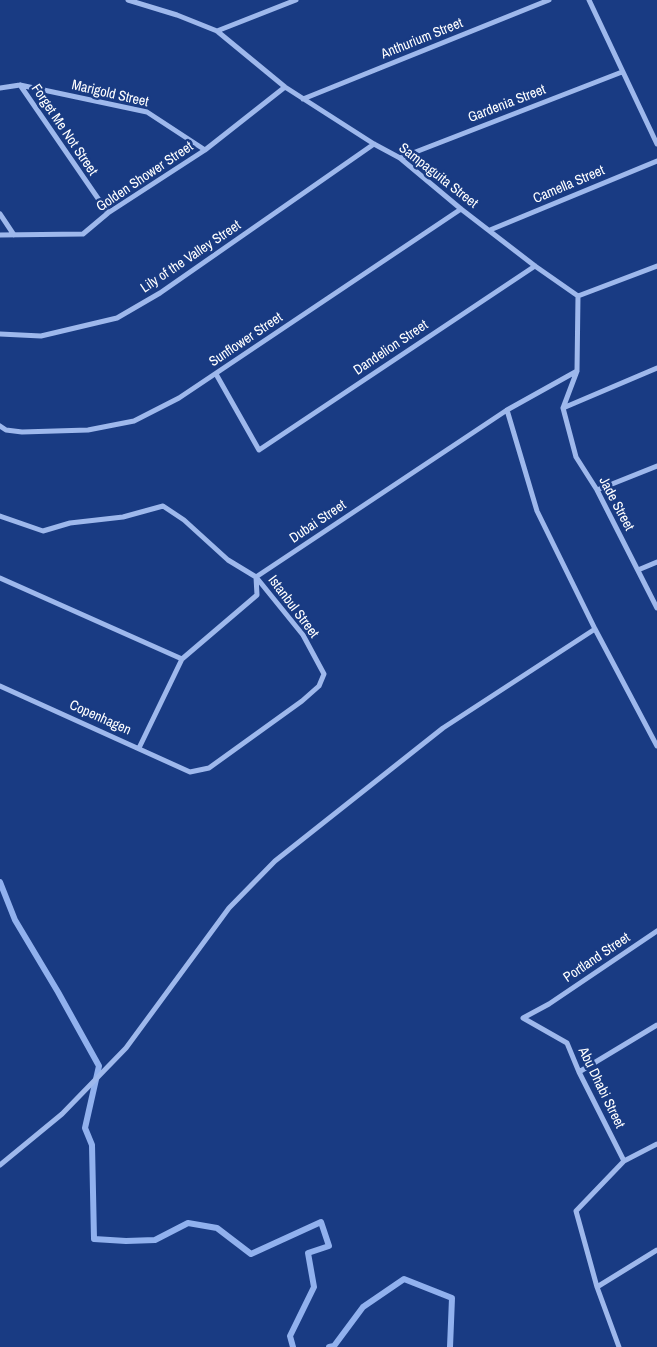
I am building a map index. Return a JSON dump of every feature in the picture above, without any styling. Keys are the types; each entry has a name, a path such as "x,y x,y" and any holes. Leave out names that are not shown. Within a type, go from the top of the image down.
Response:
{"street":[{"name":"Sampaguita Street","path":"128,0 177,15 217,31 285,87 374,144 400,158 461,209 535,266 578,296"},
{"path":"217,31 296,0"},
{"name":"Anthurium Street","path":"303,99 549,0"},
{"path":"589,0 657,144"},
{"name":"Gardenia Street","path":"400,158 622,72"},
{"name":"Marigold Street","path":"0,88 20,85 147,112 205,150"},
{"name":"Forget Me Not Street","path":"20,85 108,213"},
{"name":"Golden Shower Street","path":"0,235 83,234 108,213 205,150 285,87"},
{"name":"Lily of the Valley Street","path":"0,334 41,336 116,318 160,293 374,144"},
{"name":"Camella Street","path":"490,230 657,161"},
{"name":"Sunflower Street","path":"0,426 6,430 22,432 88,430 134,421 179,398 461,209"},
{"path":"0,214 14,235"},
{"name":"Dandelion Street","path":"216,374 259,450 535,266"},
{"path":"563,408 577,371 578,296 657,266"},
{"path":"563,408 657,368"},
{"name":"Dubai Street","path":"256,577 507,410 577,371"},
{"name":"Jade Street","path":"563,408 576,457 597,490 657,608"},
{"path":"507,410 538,511 595,628 657,746"},
{"path":"597,490 657,466"},
{"name":"Istanbul Street","path":"0,516 43,531 70,523 122,517 163,506 184,520 228,560 256,577 303,634 324,674 319,686 302,701 209,768 190,772"},
{"path":"638,570 657,562"},
{"path":"139,748 182,659 257,595 256,577"},
{"path":"0,578 182,659"},
{"path":"0,1165 62,1114 126,1048 229,908 275,861 443,728 595,628"},
{"name":"Copenhagen","path":"0,686 190,772"},
{"name":"Portland Street","path":"549,1004 657,931"},
{"name":"Abu Dhabi Street","path":"549,1004 523,1018 567,1043 579,1072 624,1161"},
{"path":"579,1072 657,1025"},
{"path":"619,1347 597,1287 576,1211 624,1161 657,1144"},
{"path":"597,1287 657,1250"}],"waterway":[{"path":"0,882 15,920 99,1066 85,1128 92,1145 94,1239 155,1240 188,1223 217,1228 251,1254 321,1222 329,1246 308,1253 314,1287 290,1336 293,1347"},
{"path":"329,1347 334,1346 363,1307 404,1279 452,1298 450,1347"}]}
